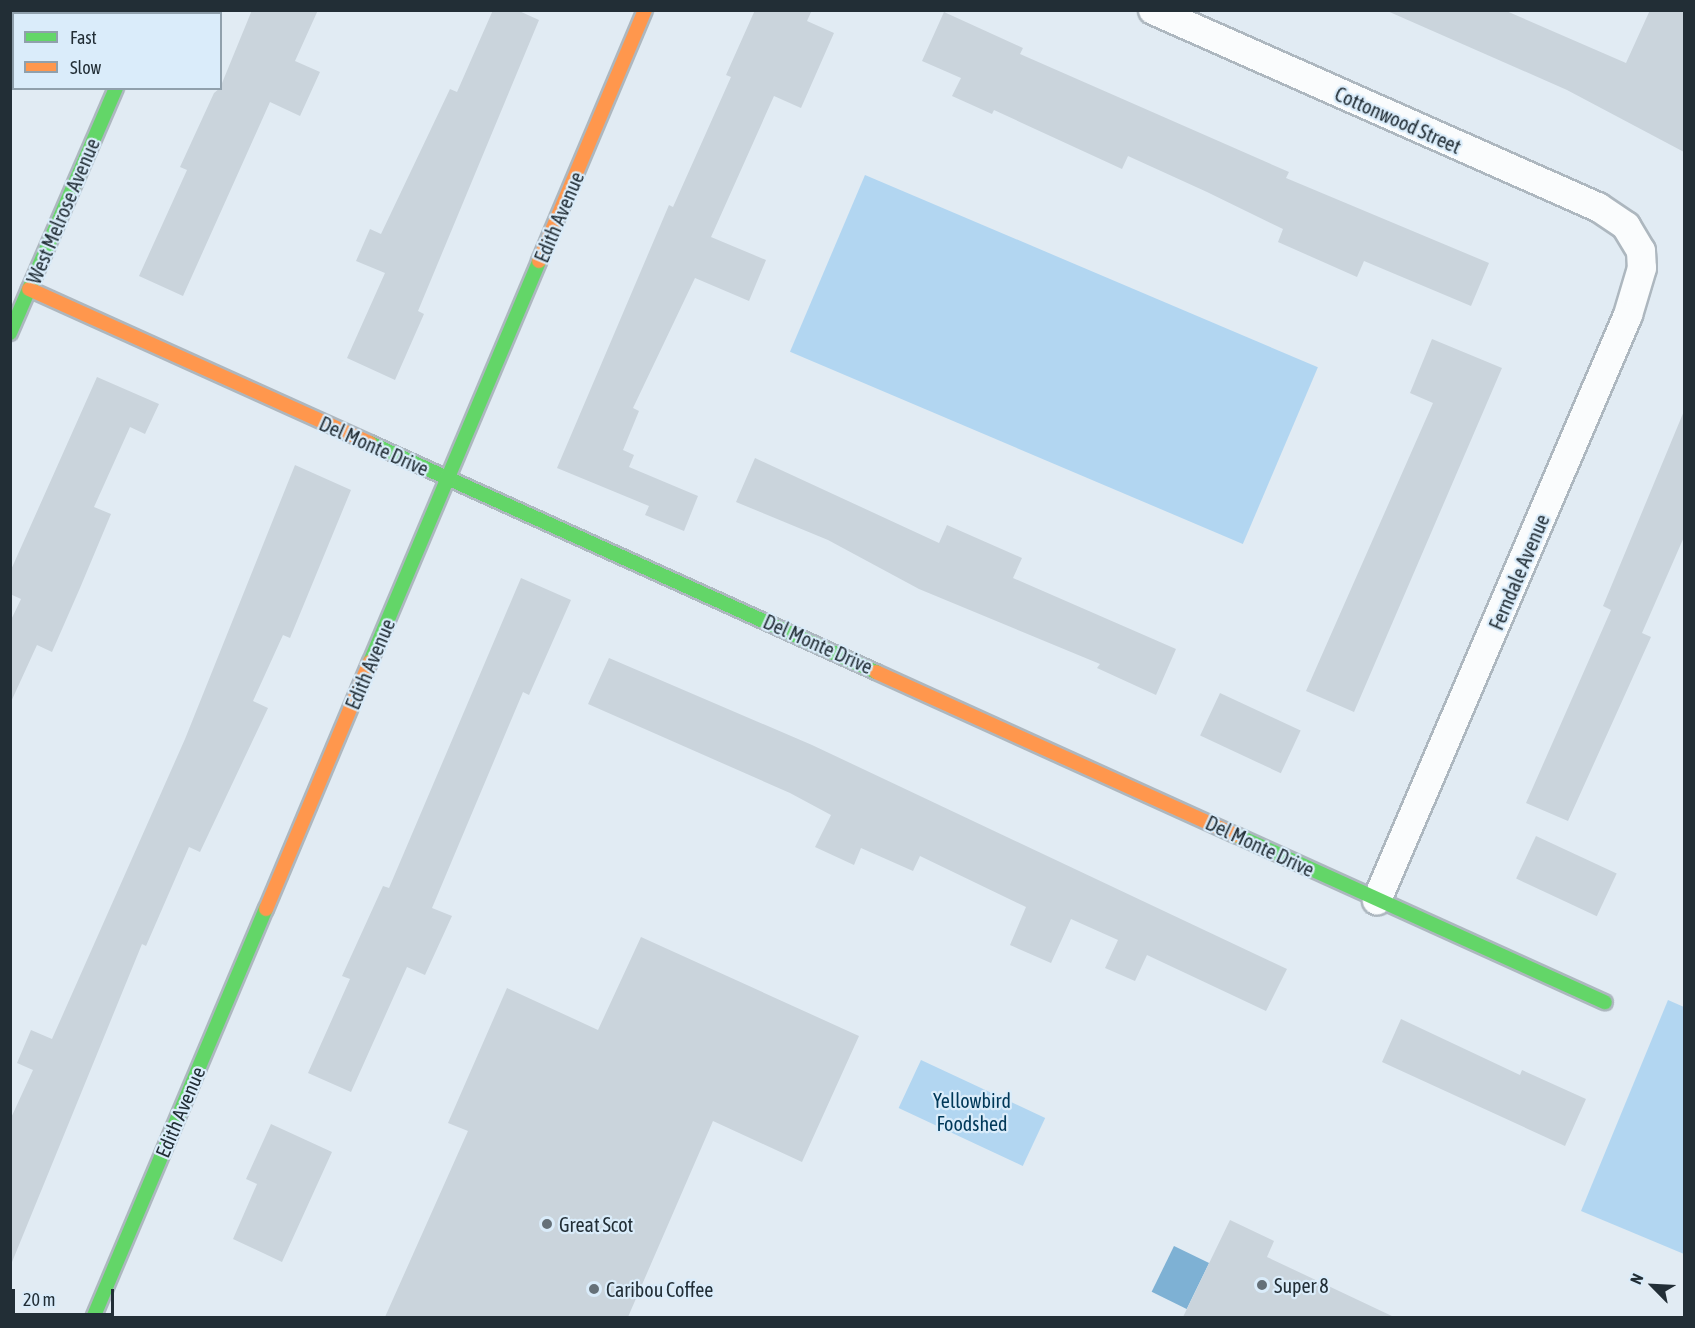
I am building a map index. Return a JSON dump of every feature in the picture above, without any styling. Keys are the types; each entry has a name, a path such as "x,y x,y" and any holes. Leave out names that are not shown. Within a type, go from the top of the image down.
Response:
{"street":[{"name":"Edith Avenue","path":"93,1317 645,10"},
{"name":"Cottonwood Street","path":"1153,10 1598,207 1626,226 1635,239"},
{"name":"West Melrose Avenue","path":"10,333 115,90"},
{"name":"Ferndale Avenue","path":"1377,900 1628,315 1642,268 1635,239"},
{"name":"Del Monte Drive","path":"29,289 1605,1002"}],"green space":[{"path":"865,175 1318,367 1243,544 790,352"},
{"path":"1668,1000 1684,1007 1684,1254 1581,1211"},
{"name":"Yellowbird Foodshed","path":"921,1060 1045,1118 1023,1166 899,1108"}],"shaded area":[{"path":"1174,1246 1209,1263 1187,1309 1152,1292"}],"building":[{"path":"252,10 318,10 295,61 320,72 300,116 270,102 183,296 139,276 187,170 180,167 214,93 222,90 222,83"},
{"path":"493,10 517,10 539,20 418,311 424,314 395,380 347,358 385,273 356,261 370,229 381,234 450,89 457,92"},
{"path":"755,10 812,10 807,21 834,33 801,108 774,96 711,237 766,260 749,301 695,278 633,408 639,411 623,450 634,455 629,467 698,496 684,531 645,515 649,506 557,468 669,205 673,207 731,77 726,75"},
{"path":"1385,10 1504,10 1626,63 1650,10 1684,10 1684,152 1567,90"},
{"path":"944,12 1023,48 1020,54 1289,172 1286,178 1489,263 1471,306 1364,261 1357,277 1278,242 1283,229 1128,156 1122,169 994,110 992,114 952,96 961,78 922,61"},
{"path":"1432,339 1502,368 1354,712 1306,691 1433,403 1410,393"},
{"path":"97,377 159,404 145,434 130,427 94,507 111,514 80,588 52,652 37,645 10,704 10,622 21,599 10,594 10,572"},
{"path":"1684,411 1684,537 1642,633 1651,637 1568,821 1526,803 1611,610 1603,606"},
{"path":"755,458 939,543 947,525 1022,558 1013,578 1176,649 1156,695 1097,668 1100,664 919,589 828,540 736,502"},
{"path":"295,465 351,490 290,638 283,635 253,701 268,708 200,852 189,847 146,946 142,944 10,1267 10,1120 33,1070 17,1063 31,1030 52,1039 185,739"},
{"path":"521,578 571,600 529,695 523,692 432,908 452,916 425,975 407,967 351,1092 308,1073 350,979 342,976 383,886 389,888"},
{"path":"609,658 812,745 1287,969 1266,1011 1147,955 1135,981 1105,968 1118,940 1071,919 1051,963 1010,945 1026,907 920,856 913,871 861,848 854,865 815,847 831,815 790,793 588,704"},
{"path":"1220,693 1301,731 1281,773 1200,736"},
{"path":"1536,836 1617,874 1597,916 1516,879"},
{"name":"Great Scot","path":"641,937 859,1036 802,1162 713,1121 628,1317 385,1317 468,1131 448,1123 507,988 598,1030"},
{"path":"1401,1019 1520,1075 1522,1070 1586,1099 1565,1146 1382,1062"},
{"path":"271,1124 332,1152 282,1262 233,1239 257,1184 246,1179"},
{"name":"Super 8","path":"1230,1220 1274,1241 1267,1257 1394,1317 1183,1317"}],"traffic: fast":[{"path":"10,333 115,90"},
{"path":"370,662 539,261"},
{"path":"370,443 876,672"},
{"path":"1236,835 1605,1002"},
{"path":"93,1318 266,909"}],"traffic: slow":[{"path":"539,261 645,10"},
{"path":"29,289 370,443"},
{"path":"266,909 370,662"},
{"path":"876,672 1236,835"}],"place":[{"name":"Great Scot","path":"547,1224"},
{"name":"Super 8","path":"1262,1285"},
{"name":"Caribou Coffee","path":"594,1289"}]}
